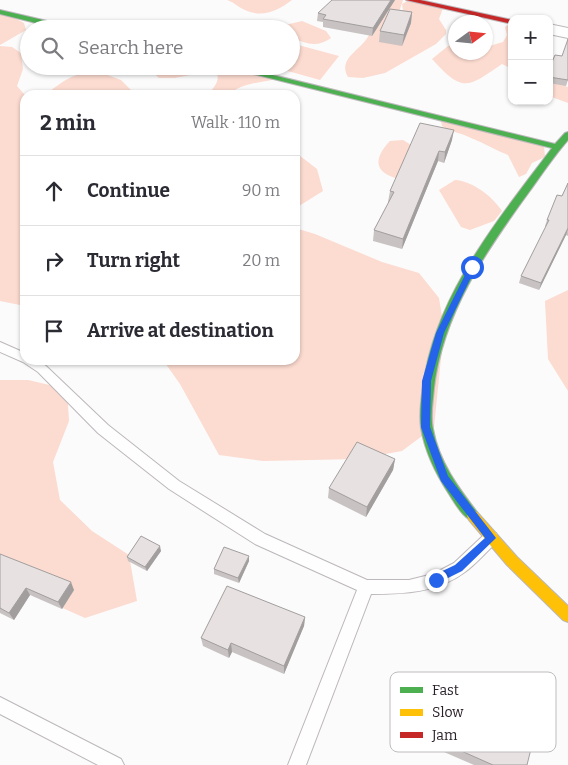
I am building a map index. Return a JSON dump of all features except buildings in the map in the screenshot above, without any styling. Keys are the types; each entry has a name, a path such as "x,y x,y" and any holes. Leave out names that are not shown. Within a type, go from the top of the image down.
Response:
{"street":[{"path":"410,0 508,21"},
{"path":"0,12 33,20"},
{"path":"553,31 568,34"},
{"path":"261,75 557,147"},
{"path":"568,135 557,147 472,267 440,333 426,381 426,427 444,478 491,538 568,615"}],"lane":[{"path":"0,347 20,356"},
{"path":"36,365 42,369 103,429 174,485 260,539 366,587 409,587 436,580 459,568 491,538"},
{"path":"298,765 366,587"},
{"path":"0,705 115,765"}],"shaded area":[{"path":"227,0 292,0 274,11 255,13"},
{"path":"370,0 403,0 399,12 404,17 402,4 409,0 443,8 439,19 446,30 446,34 436,44 385,73 363,78 348,77 345,70 348,59 369,35"},
{"path":"0,10 20,21 20,33 0,45"},
{"path":"300,21 326,31 331,38 316,44 300,41"},
{"path":"508,25 508,67 502,64 481,78 466,83 451,78 432,59 448,46 448,60 493,60 493,45 503,42 507,35 505,27"},
{"path":"300,45 339,56 320,80 300,74"},
{"path":"0,46 12,47 20,52 21,75 17,86 20,90 20,305 0,301"},
{"path":"553,73 568,87 568,103 553,97"},
{"path":"78,75 108,75 121,80 131,90 52,90 69,78"},
{"path":"156,75 190,75 175,78 159,78"},
{"path":"218,75 276,75 276,79 235,90 212,90"},
{"path":"441,121 544,146 545,157 532,163 526,174 519,177 508,155 445,128 442,126"},
{"path":"403,140 416,148 398,179 384,173 380,169 379,159 390,141"},
{"path":"300,156 317,169 323,191 300,205"},
{"path":"455,180 475,186 493,200 502,211 494,221 470,230 461,227 439,190"},
{"path":"300,230 382,262 419,273 439,298 444,329 434,427 402,451 358,459 263,461 219,455 180,384 167,365 300,365"},
{"path":"568,290 568,391 548,359 545,301"},
{"path":"0,380 28,380 67,389 69,421 53,462 60,500 92,531 129,555 137,601 85,618 40,598 0,569"}],"traffic: fast":[{"path":"0,12 33,20"},
{"path":"262,75 557,147"},
{"path":"473,516 439,466 430,443 426,427 426,415 431,365 441,331 456,298 474,266 515,204 568,135"}],"traffic: slow":[{"path":"473,516 512,561 568,615"}],"traffic: jam":[{"path":"410,0 508,21"}],"route":[{"path":"436,580 459,568 491,538 444,478 426,427 426,381 440,333 472,267"}]}
